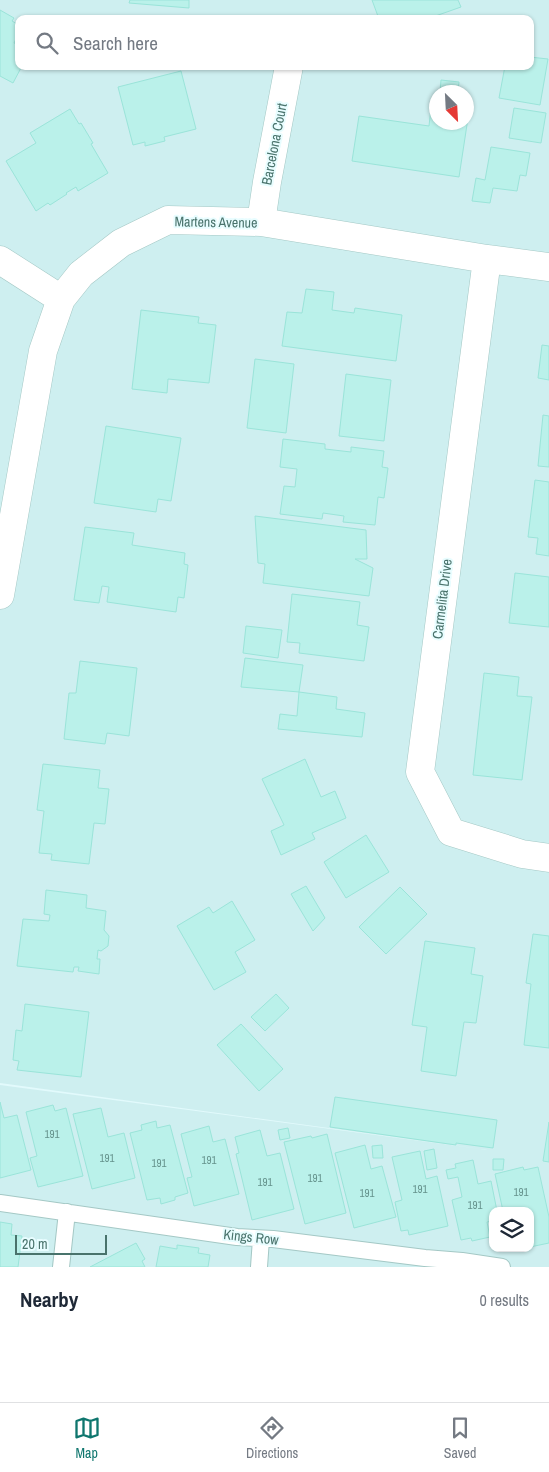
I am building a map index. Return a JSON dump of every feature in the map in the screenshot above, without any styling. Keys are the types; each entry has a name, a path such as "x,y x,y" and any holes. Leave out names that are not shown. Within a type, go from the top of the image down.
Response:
{"street":[{"name":"Barcelona Court","path":"261,222 288,70"},
{"name":"Martens Avenue","path":"0,595 43,351 61,298 81,274 121,243 168,220 261,222 487,259 549,267"},
{"name":"Carmelita Drive","path":"487,259 420,772 451,832 522,854 549,858"},
{"path":"0,260 61,298"}],"lane":[{"name":"Kings Row","path":"0,1203 237,1236 425,1258 447,1263 502,1267"},
{"path":"61,1267 67,1212"},
{"path":"259,1267 261,1239"}],"shaded area":[{"path":"0,0 549,0 549,1267 0,1267 0,1085 488,1150 0,1083"}],"building":[{"path":"130,0 189,0 189,8 129,3"},
{"path":"372,0 458,0 461,7 438,15 378,15"},
{"path":"0,10 14,18 12,21 15,23 15,70 20,70 13,83 0,76"},
{"path":"534,57 548,59 540,105 499,98 504,70 534,70"},
{"path":"181,71 196,129 164,137 165,141 145,146 145,142 133,145 118,87"},
{"path":"441,80 459,82 459,85 441,85"},
{"path":"514,108 546,113 541,143 509,138"},
{"path":"70,109 93,143 91,144 108,173 78,191 76,187 50,205 48,203 36,211 6,161 36,143 30,133"},
{"path":"359,116 429,126 429,130 466,130 459,177 352,161"},
{"path":"491,147 530,153 526,176 520,175 517,191 493,188 490,203 472,201 476,178 485,180"},
{"path":"306,289 334,292 332,310 354,313 355,308 402,315 396,361 282,346 287,312 302,313"},
{"path":"141,310 199,317 198,323 216,325 209,383 168,379 167,393 132,389"},
{"path":"542,345 549,346 549,380 538,378"},
{"path":"255,359 294,364 286,433 247,428"},
{"path":"346,374 391,380 384,441 339,436"},
{"path":"543,415 549,416 549,467 538,466"},
{"path":"106,426 181,438 171,501 158,499 156,512 94,503"},
{"path":"283,439 325,444 325,449 351,452 351,447 384,451 382,467 388,468 384,498 378,497 375,525 343,522 344,516 323,513 322,519 280,514 284,486 295,487 297,469 280,467"},
{"path":"535,480 549,482 549,556 536,554 538,538 528,537"},
{"path":"255,516 366,530 367,559 355,559 373,568 369,596 263,583 265,564 258,563"},
{"path":"85,527 134,533 132,545 185,553 184,564 188,565 184,598 178,597 176,612 107,602 109,587 102,586 99,603 74,600"},
{"path":"515,573 549,577 549,627 509,623"},
{"path":"292,594 360,602 357,625 369,627 364,661 299,653 300,643 287,642"},
{"path":"246,626 282,630 278,658 243,653"},
{"path":"245,658 303,665 299,692 241,687"},
{"path":"80,661 137,668 129,736 107,733 105,744 64,739 69,693 76,693"},
{"path":"484,673 519,677 517,696 532,697 522,780 473,775"},
{"path":"299,692 337,697 336,709 365,713 362,737 278,729 280,714 297,716"},
{"path":"305,759 321,797 335,791 346,818 312,833 315,839 281,855 271,831 284,825 262,779"},
{"path":"43,764 100,770 98,788 109,789 105,824 94,823 89,864 51,860 52,854 39,853 44,811 37,810"},
{"path":"366,835 389,872 346,898 324,862"},
{"path":"306,886 325,918 313,931 291,894"},
{"path":"400,887 427,914 386,954 359,927"},
{"path":"46,890 87,895 86,908 106,911 104,930 109,936 108,946 101,951 98,950 97,959 100,959 99,974 78,971 79,967 74,967 73,972 17,966 23,919 49,921 50,915 44,914"},
{"path":"232,901 255,940 235,952 246,972 214,990 177,926 209,907 213,913"},
{"path":"533,934 549,936 549,1048 524,1045 531,984 526,983"},
{"path":"425,941 475,948 471,974 483,976 476,1023 464,1022 456,1076 421,1071 427,1027 412,1025"},
{"path":"276,994 289,1008 265,1031 251,1017"},
{"path":"25,1004 89,1012 81,1077 17,1070 19,1061 13,1060 16,1030 22,1031"},
{"path":"241,1024 283,1069 259,1091 217,1045"},
{"path":"335,1097 497,1120 493,1148 456,1143 456,1145 330,1127"},
{"path":"0,1102 4,1118 17,1115 31,1170 0,1178"},
{"path":"53,1105 55,1111 66,1108 83,1176 38,1187 30,1158 37,1156 26,1112"},
{"path":"101,1108 108,1137 124,1133 135,1178 92,1189 73,1114"},
{"path":"156,1121 157,1128 170,1125 188,1193 175,1197 175,1200 161,1204 160,1198 147,1200 130,1133 142,1130 141,1125"},
{"path":"549,1122 549,1162 543,1161"},
{"path":"209,1126 213,1142 225,1139 239,1194 194,1206 187,1178 192,1177 181,1134"},
{"path":"288,1128 290,1138 280,1140 278,1130"},
{"path":"260,1130 267,1156 280,1153 294,1209 252,1220 236,1154 239,1153 235,1137"},
{"path":"327,1134 346,1213 305,1224 284,1142"},
{"path":"365,1145 371,1169 382,1166 396,1217 354,1228 335,1153"},
{"path":"382,1145 383,1158 373,1158 372,1146"},
{"path":"434,1149 437,1168 427,1170 424,1151"},
{"path":"420,1151 426,1179 437,1176 448,1226 409,1235 408,1230 401,1231 395,1202 402,1200 392,1157"},
{"path":"493,1159 504,1159 503,1170 493,1170"},
{"path":"473,1160 478,1184 491,1181 496,1207 489,1207 489,1222 487,1222 489,1237 472,1241 471,1238 461,1240 452,1200 462,1197 458,1177 448,1179 446,1170 456,1168 455,1164"},
{"path":"523,1167 524,1170 538,1167 549,1217 549,1243 534,1246 534,1207 502,1207 495,1174"},
{"path":"0,1222 12,1224 11,1235 22,1236 18,1267 0,1267"},
{"path":"136,1243 145,1259 142,1261 145,1267 90,1267"},
{"path":"177,1245 199,1248 198,1253 210,1255 208,1267 156,1267 160,1246 177,1249"}]}
